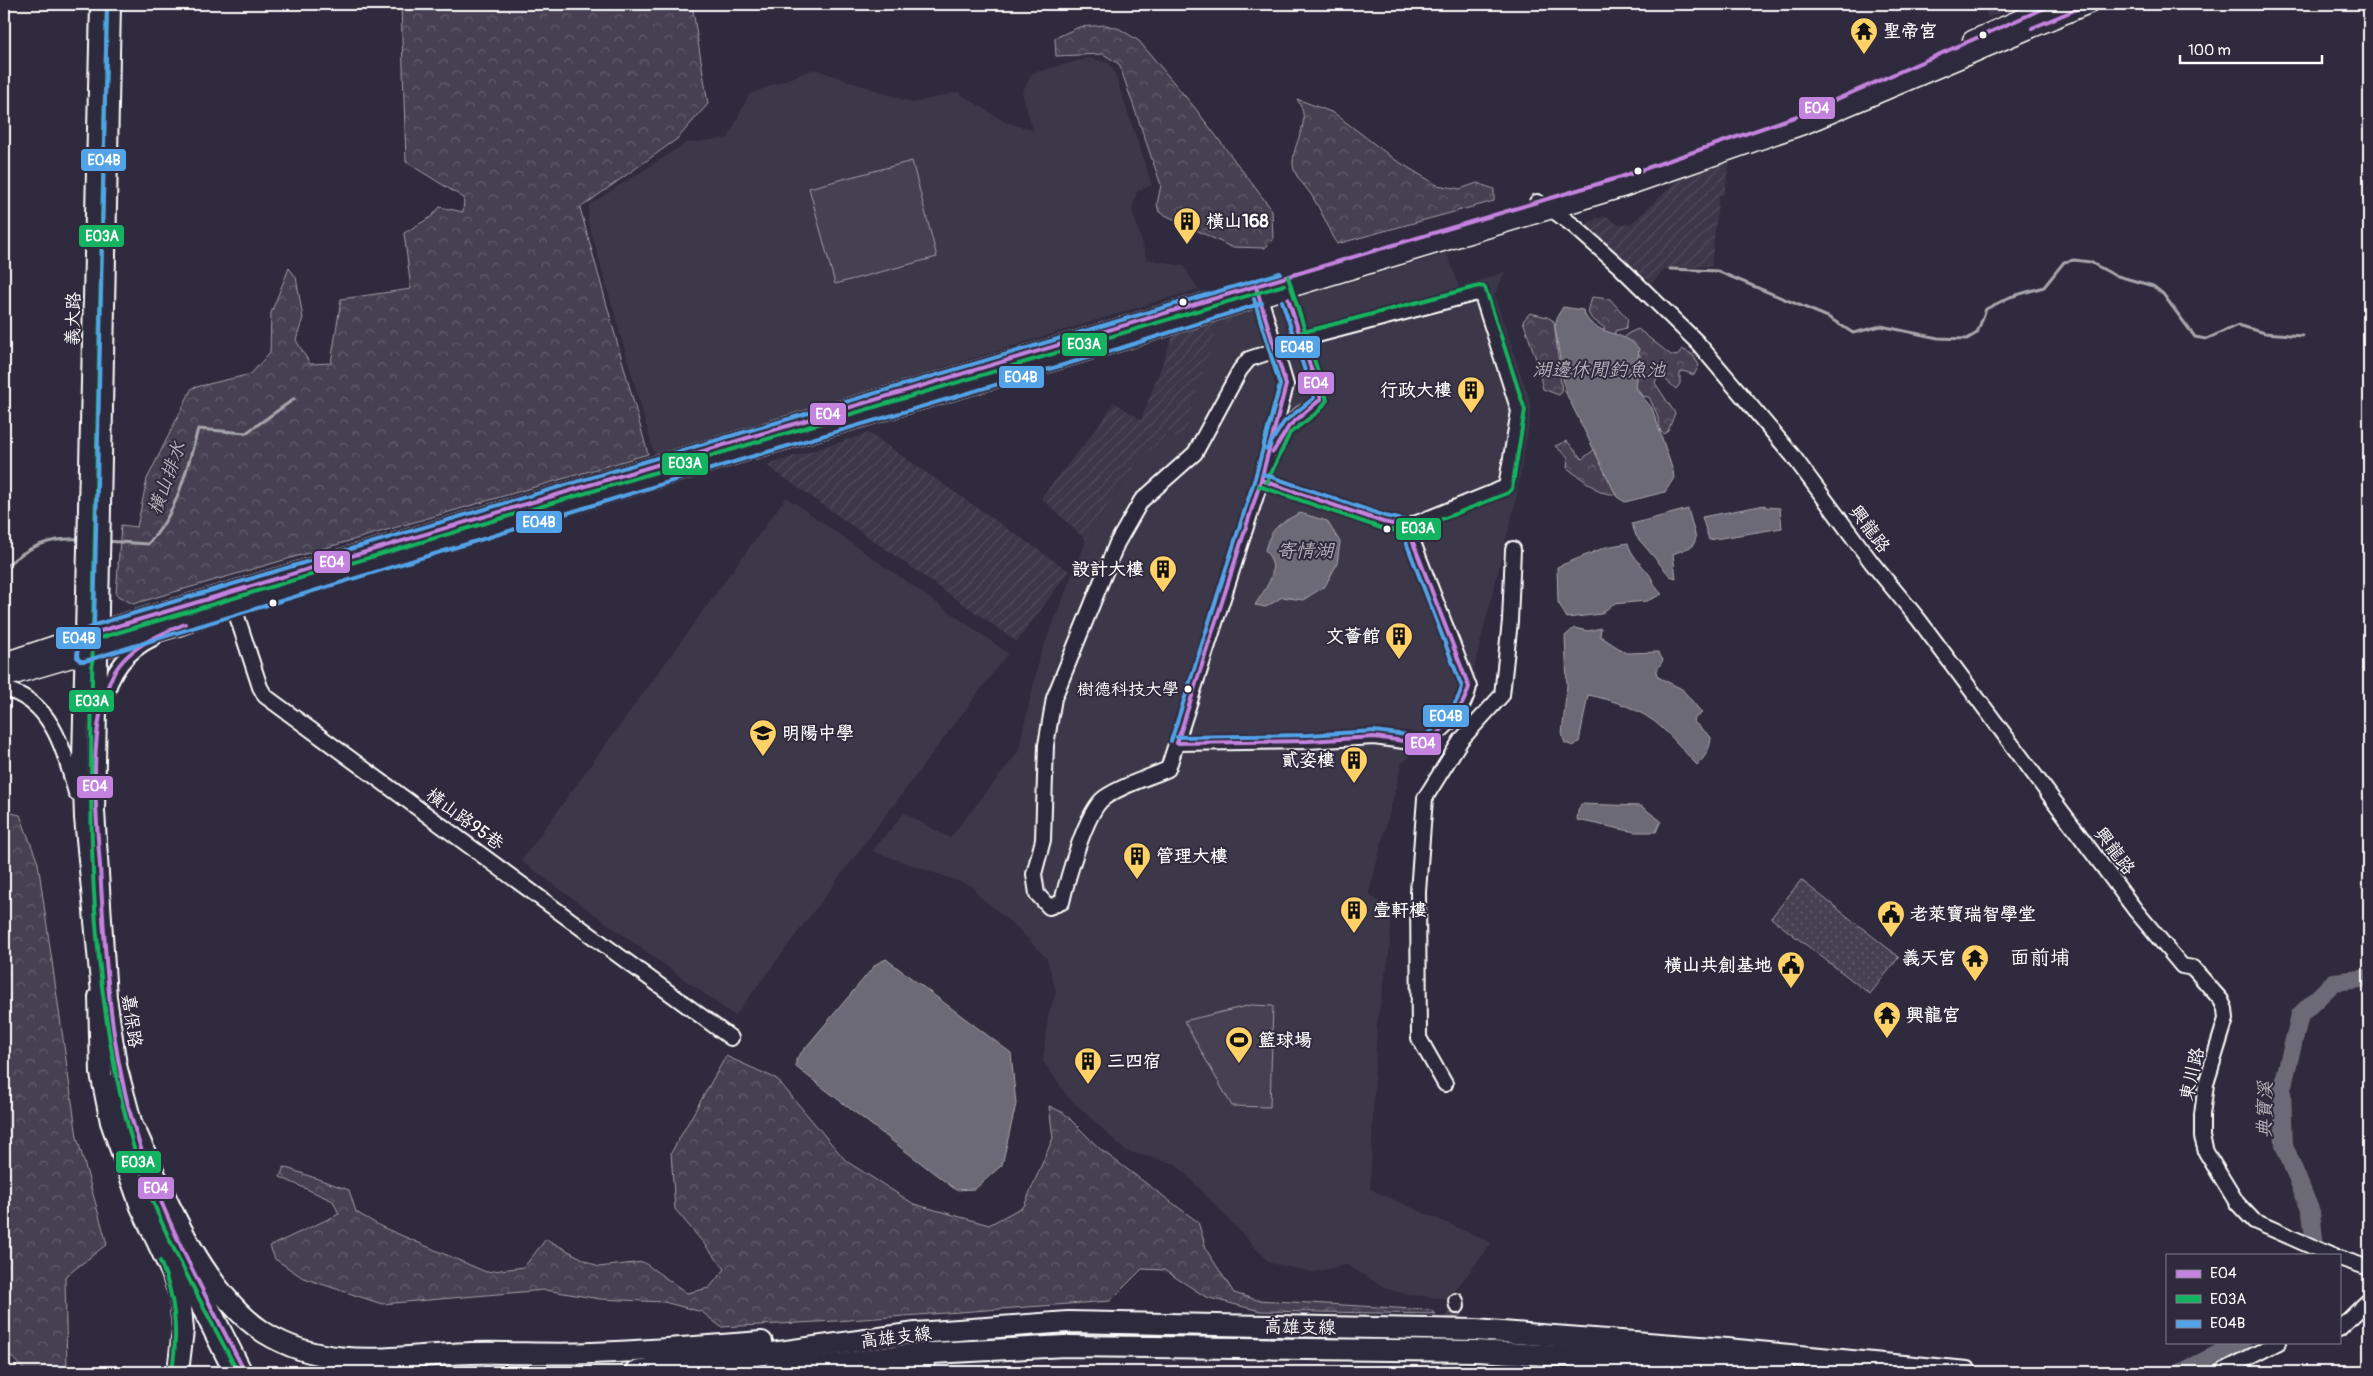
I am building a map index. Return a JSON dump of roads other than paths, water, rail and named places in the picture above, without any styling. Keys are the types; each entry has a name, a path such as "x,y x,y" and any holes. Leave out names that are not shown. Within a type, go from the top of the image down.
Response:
{"highway":[{"path":"99,997 101,1073 112,1122 141,1207 172,1273 180,1296 183,1330 178,1372"},
{"path":"136,1132 162,1192 217,1287 241,1315 265,1333 298,1348 322,1356 350,1360 470,1353 591,1354 959,1330"},
{"name":"高雄支線","path":"635,1372 916,1334 1068,1322 1476,1330 1727,1349 1967,1372"},
{"path":"884,1372 1035,1346"},
{"name":"高雄支線","path":"774,1372 914,1354 1035,1346 1476,1351 1721,1365 1784,1372"},
{"path":"399,1372 568,1353"}],"main road":[{"path":"4,662 92,633 232,600 754,450 1110,345 1285,290 1544,206 1803,114 2054,4"},
{"path":"4,678 177,627 232,600 1544,206 1685,167 1806,124 2089,4"}],"street":[{"name":"義大路","path":"92,633 88,457 98,4"},
{"name":"義大路","path":"92,633 103,456 113,4"},
{"name":"興龍路","path":"1544,206 1619,266 1698,342 1787,449 1872,563 1931,636 2136,911"},
{"path":"1261,480 1280,438 1289,425 1302,413 1318,405 1321,400 1285,290"},
{"path":"1261,480 1383,522 1407,527 1506,487 1519,411 1481,292 1302,339"},
{"path":"1260,297 1276,350 1286,385 1261,480 1177,743 1168,769 1103,799 1086,826 1066,881 1062,902 1049,907 1037,894 1034,874 1043,840 1046,745 1054,698 1076,639 1118,543 1142,501 1195,454 1240,370 1250,359 1276,350"},
{"path":"88,457 103,456"},
{"path":"1177,743 1308,741 1374,737 1426,744 1447,726 1466,700 1468,687 1407,527"},
{"path":"1445,1084 1419,1038 1418,892 1425,798 1461,740 1502,695 1510,621 1513,549"},
{"name":"橫山路95巷","path":"232,600 260,687 265,696 731,1038"},
{"path":"98,739 106,692 118,666 145,642 177,627"},
{"path":"91,652 92,633"},
{"name":"嘉保路","path":"91,652 98,739 96,811 109,998 119,1066 136,1132 176,1237 245,1372"},
{"name":"嘉保路","path":"91,652 80,760 82,818 99,997 115,1095 132,1158 154,1212 231,1372"},
{"path":"4,689 18,694 37,707 52,725 66,758 82,818"},
{"name":"東川路","path":"2136,911 2182,966 2193,968 2221,1000 2225,1010 2226,1019 2206,1084 2202,1115 2202,1136 2206,1152 2237,1203 2254,1221 2329,1254"},
{"path":"2342,1259 2369,1268"},
{"path":"2340,1328 2369,1300"},
{"path":"2221,1372 2275,1344"}],"water":[{"name":"湖邊休閒釣魚池","path":"1563,307 1583,310 1587,319 1593,325 1625,338 1639,349 1635,388 1652,408 1673,471 1674,478 1665,492 1625,502 1617,497 1565,391 1555,327 1558,315"},
{"path":"1765,505 1765,507 1780,508 1782,528 1709,540 1702,517"},
{"path":"1688,509 1696,538 1693,546 1673,554 1676,578 1670,576 1636,536 1632,524"},
{"name":"寄情湖","path":"1300,513 1327,521 1340,542 1337,564 1325,586 1303,600 1282,597 1266,607 1255,605 1271,578 1272,565 1265,550 1270,536 1282,523"},
{"path":"1628,543 1634,555 1662,594 1647,601 1613,604 1601,614 1567,618 1558,602 1557,567 1606,547"},
{"path":"1574,628 1588,631 1601,628 1600,636 1626,653 1658,652 1663,660 1656,672 1658,677 1682,689 1702,713 1695,718 1694,722 1711,737 1707,752 1697,765 1667,732 1646,716 1618,703 1588,695 1579,742 1573,746 1565,743 1562,735 1567,685 1565,636"},
{"path":"1581,804 1641,806 1661,821 1656,832 1635,832 1577,820"},
{"path":"886,959 1011,1053 1016,1104 1002,1165 975,1189 956,1190 796,1067 796,1059 876,964"}],"waterway":[{"path":"1670,269 1717,271 1828,317 1853,333 1881,326 1938,338 1967,339 1977,333 1986,309 2010,297 2044,287 2064,262 2074,260 2090,262 2114,275 2153,286 2163,294 2195,337 2206,339 2238,325 2265,333 2302,336"},
{"name":"橫山排水","path":"105,541 148,544 158,532 174,505 180,490 198,429 246,433 294,399"},
{"name":"橫山排水","path":"4,568 21,554 39,545 59,540 81,539"},
{"name":"典寶溪","path":"2316,1254 2311,1212 2284,1145 2282,1089 2300,1015 2334,982 2369,978"},
{"name":"典寶溪","path":"2182,1372 2238,1344"}],"tunnel":[{"path":"1440,1363 1457,1306"}],"place":[{"name":"聖帝宮","path":"1864,55"},
{"name":"橫山168","path":"1187,245"},
{"name":"行政大樓","path":"1471,414"},
{"name":"設計大樓","path":"1163,593"},
{"name":"文薈館","path":"1399,660"},
{"name":"樹德科技大學","path":"1188,689"},
{"name":"明陽中學","path":"763,757"},
{"name":"貳姿樓","path":"1354,784"},
{"name":"管理大樓","path":"1137,880"},
{"name":"壹軒樓","path":"1354,934"},
{"name":"老萊寶瑞智學堂","path":"1891,938"},
{"name":"義天宮","path":"1975,982"},
{"name":"橫山共創基地","path":"1791,989"},
{"name":"興龍宮","path":"1887,1039"},
{"name":"籃球場","path":"1239,1064"},
{"name":"三四宿","path":"1088,1085"}],"district":[{"name":"面前埔","path":"2040,957"}]}
